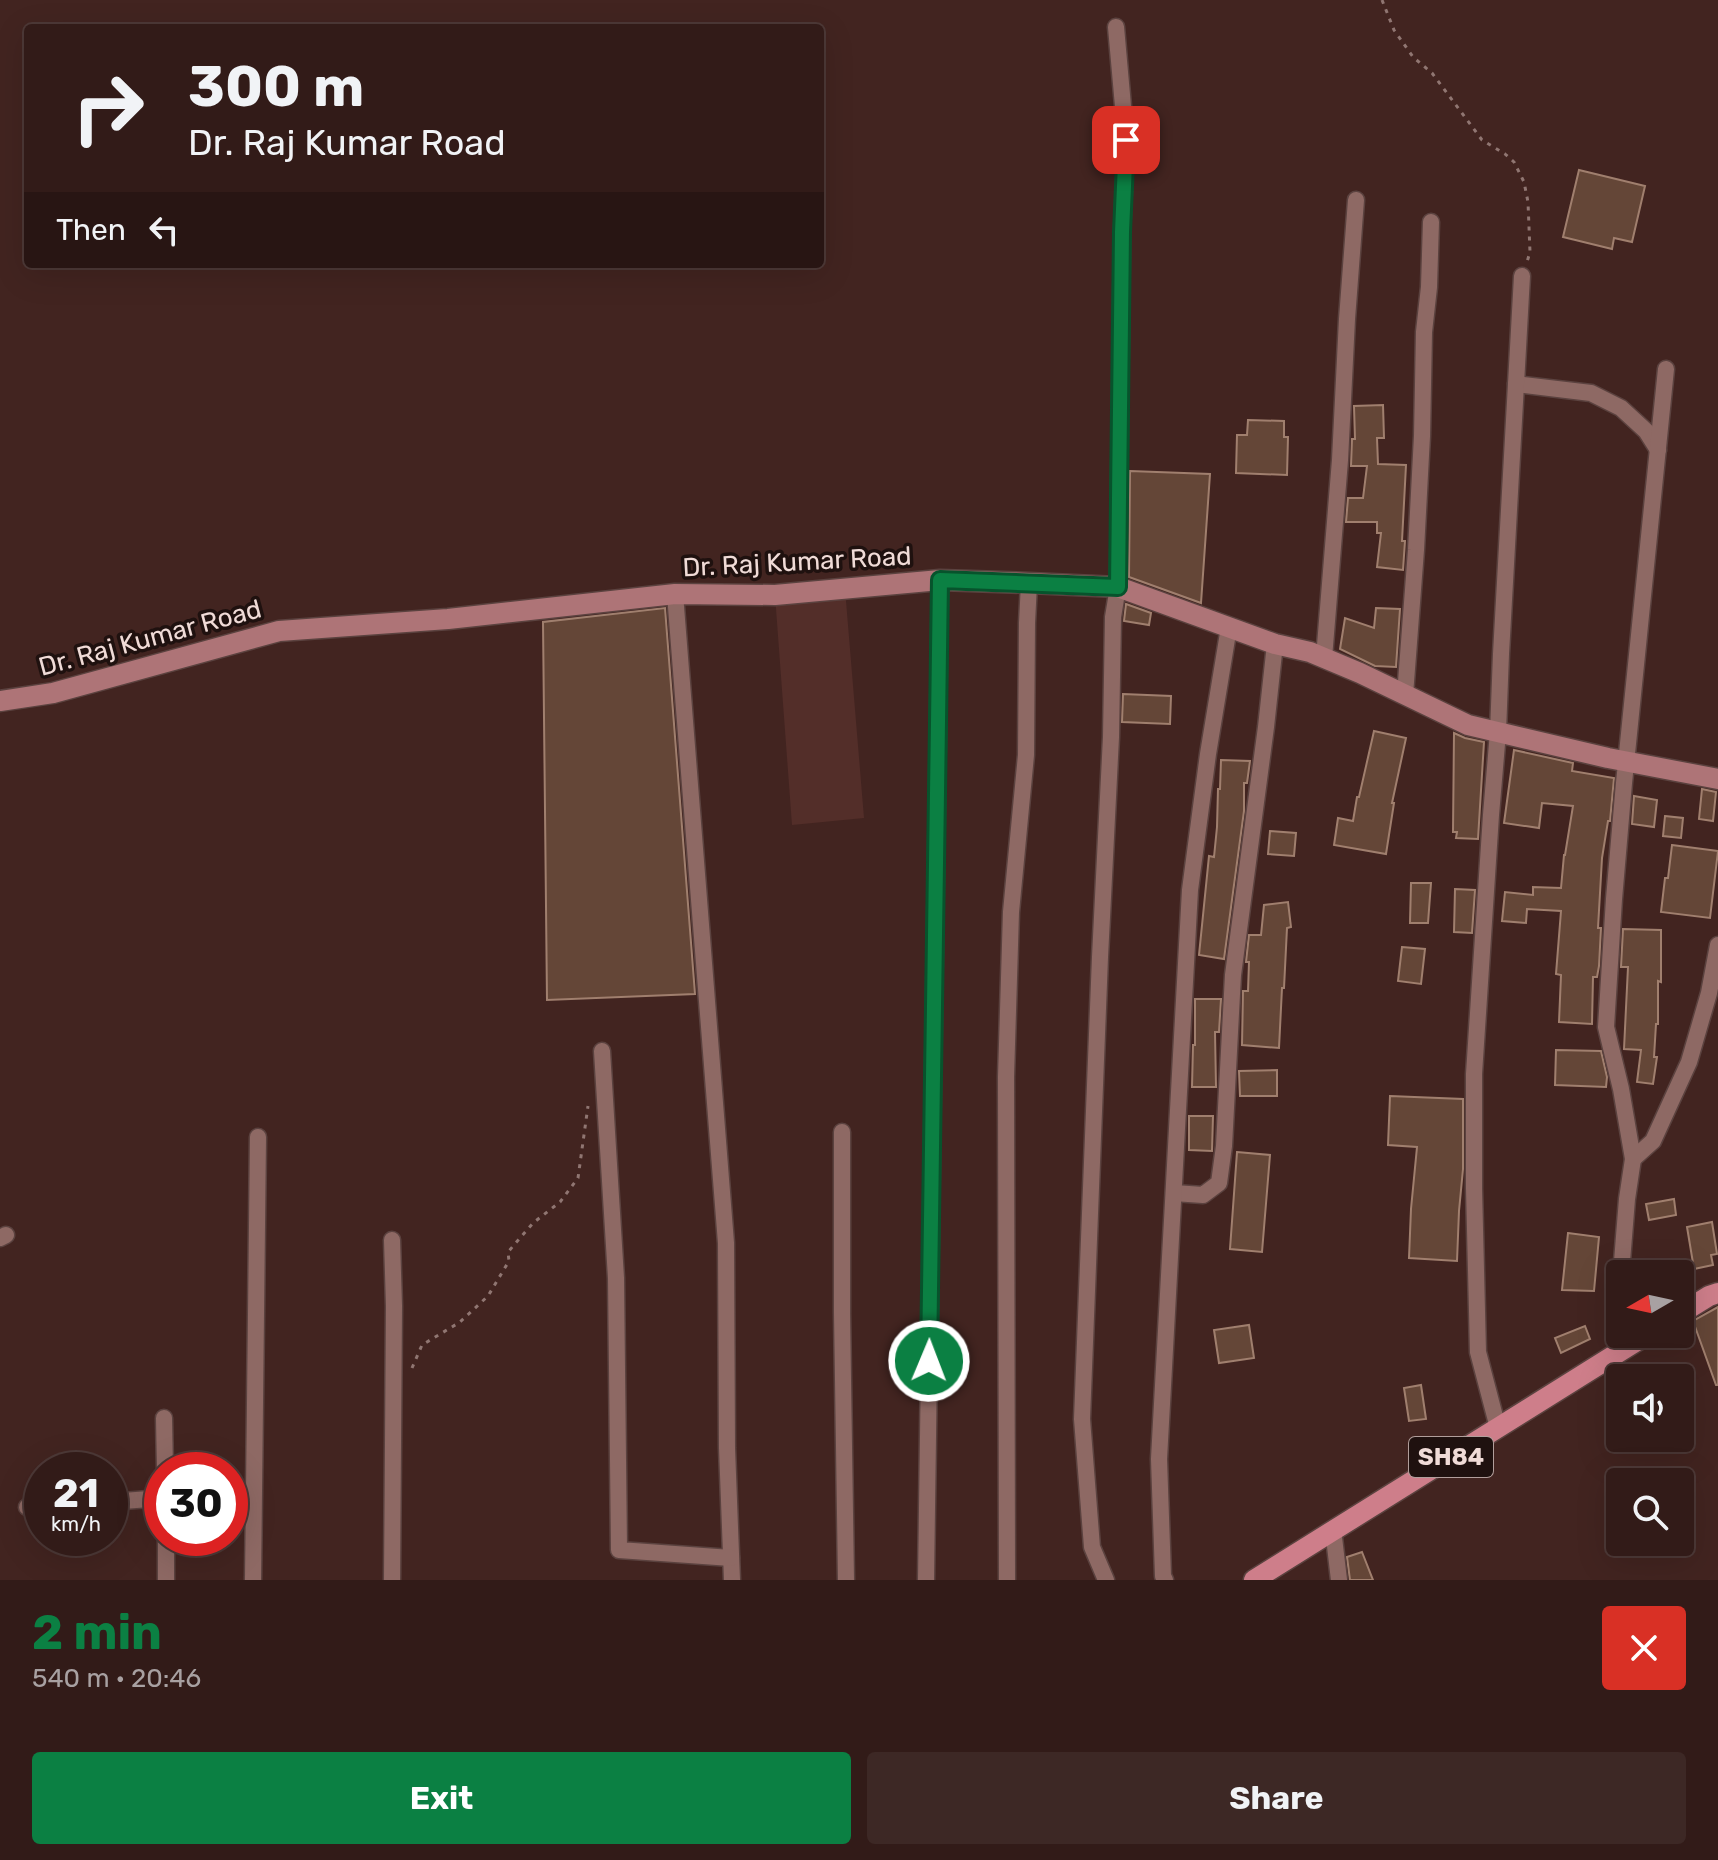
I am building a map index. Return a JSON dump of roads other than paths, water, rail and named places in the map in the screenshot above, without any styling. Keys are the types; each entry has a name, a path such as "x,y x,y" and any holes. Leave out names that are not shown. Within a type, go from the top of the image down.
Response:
{"main road":[{"path":"1694,1306 1718,1293"},
{"name":"SH84","path":"1254,1580 1621,1348"}],"street":[{"path":"1106,1580 1092,1547 1082,1419 1111,737 1113,617 1118,587 1126,140 1116,27"},
{"path":"1324,658 1356,200"},
{"path":"1405,695 1416,550 1431,222"},
{"path":"1498,1428 1478,1352 1474,1074 1498,732 1522,276"},
{"path":"1622,1260 1633,1159 1606,1027 1626,761 1666,369"},
{"path":"1516,384 1591,393 1621,408 1646,431 1658,450"},
{"path":"926,1580 940,580"},
{"name":"Dr. Raj Kumar Road","path":"0,701 53,693 279,631 448,619 675,594 775,595 940,580 1118,587 1275,644 1310,652 1468,725 1718,779"},
{"path":"1007,1580 1006,1077 1011,912 1026,755 1029,583"},
{"path":"675,594 726,1243 727,1448 732,1580"},
{"path":"1165,1580 1159,1459 1190,890 1229,627"},
{"path":"1174,1193 1203,1195 1219,1183 1224,1146 1233,975 1275,644"},
{"path":"1633,1159 1653,1141 1689,1062 1709,993 1718,945"},
{"path":"602,1051 616,1278 619,1550 731,1558"},
{"path":"842,1132 846,1580"},
{"path":"253,1580 258,1137"},
{"path":"392,1240 392,1580"},
{"path":"164,1418 165,1452"},
{"path":"1333,1529 1339,1580"},
{"path":"166,1556 166,1580"}]}
